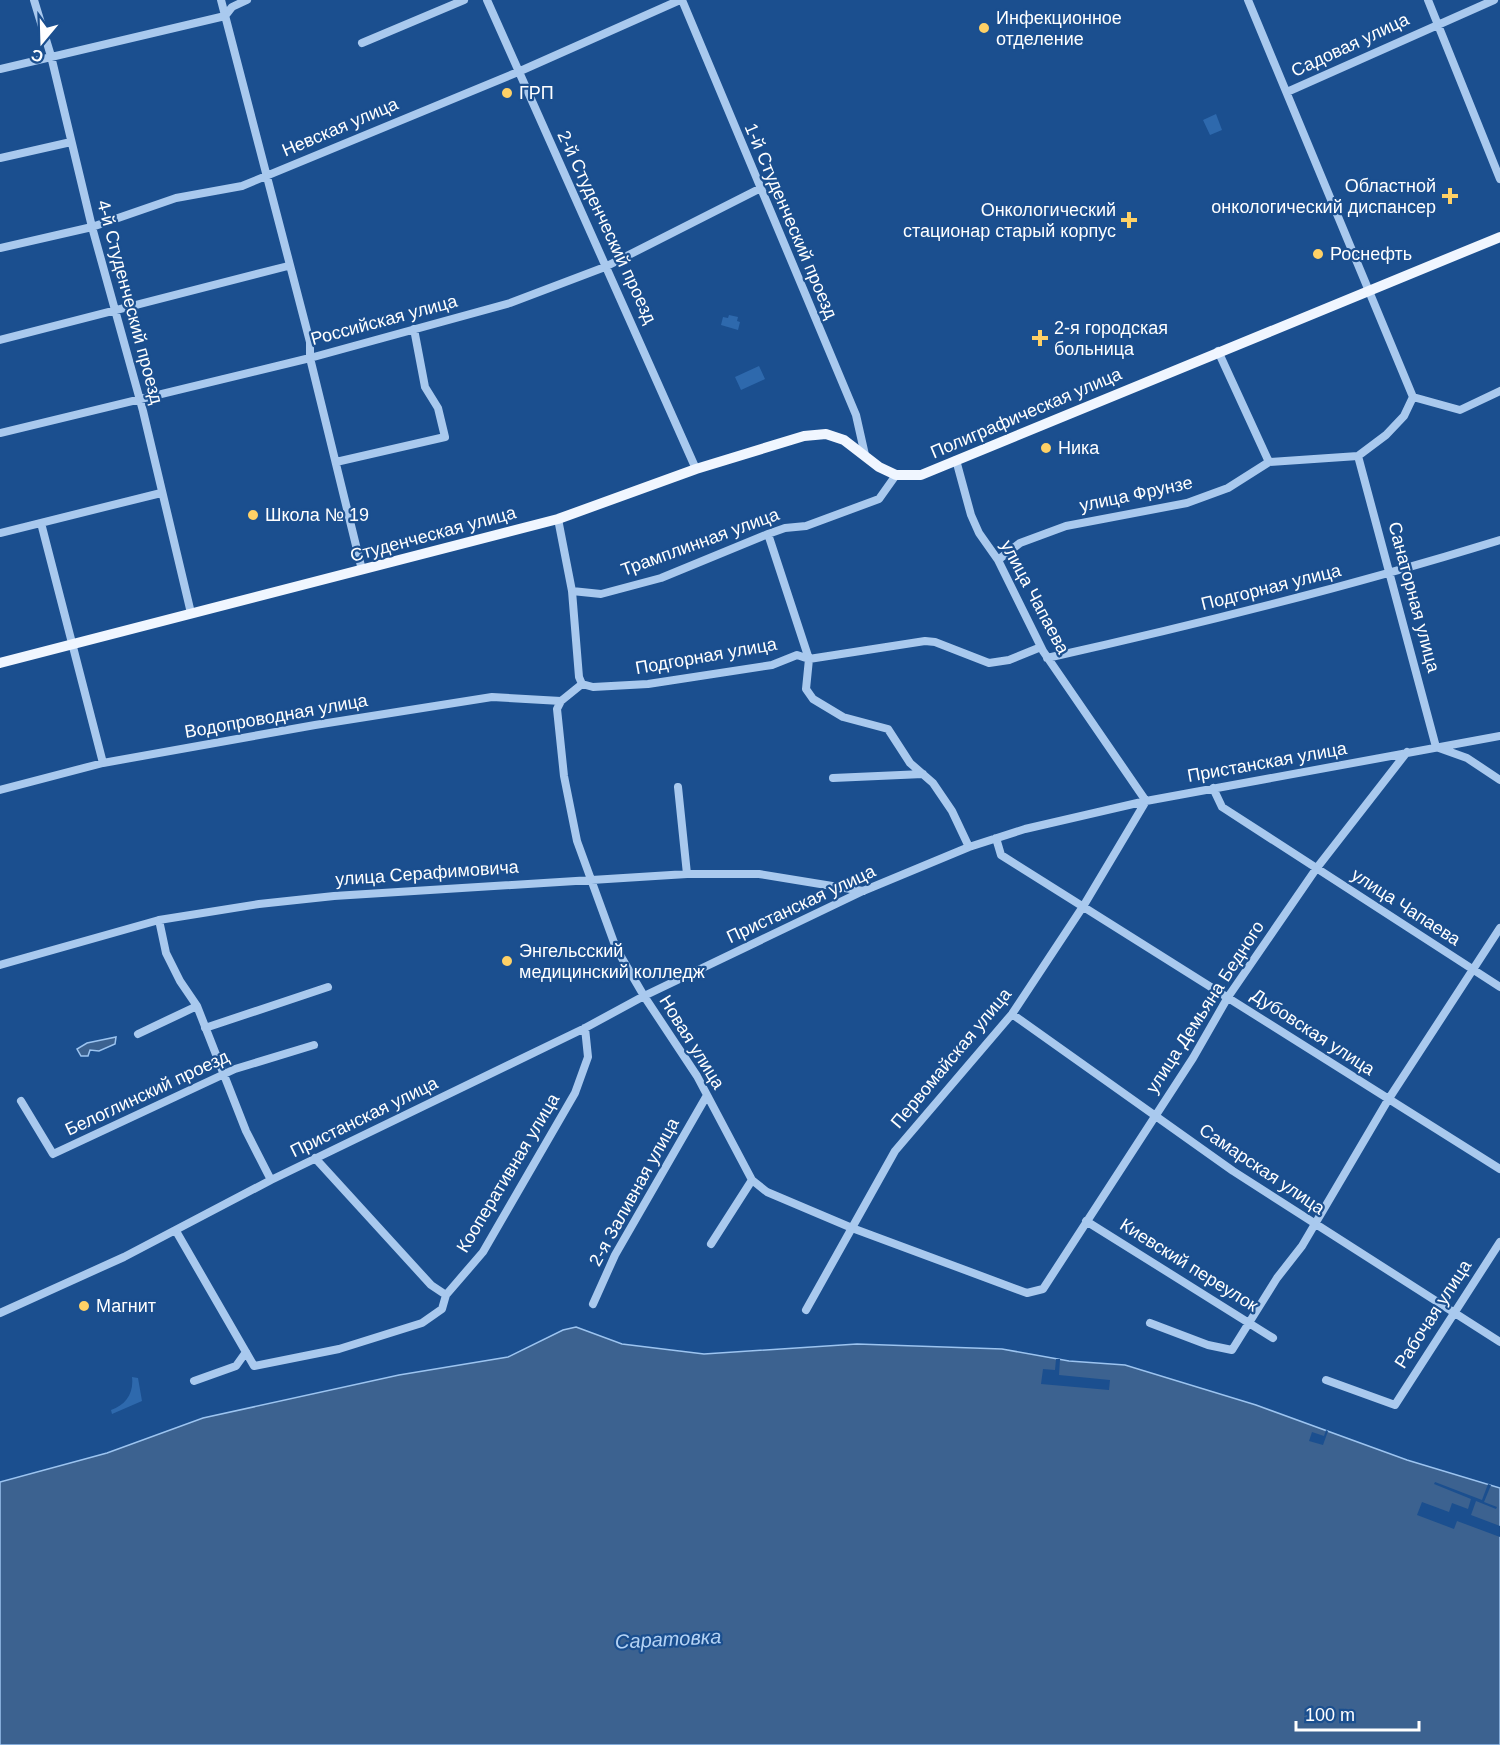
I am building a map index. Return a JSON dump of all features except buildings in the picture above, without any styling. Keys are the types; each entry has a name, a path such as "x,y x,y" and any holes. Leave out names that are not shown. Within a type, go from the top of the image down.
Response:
{"main road":[{"name":"Полиграфическая улица","path":"896,475 921,475 1500,237"},
{"name":"Студенческая улица","path":"0,663 558,519 696,469 804,436 826,434 844,440 865,456"},
{"path":"865,456 896,475"}],"street":[{"name":"4-й Студенческий проезд","path":"34,0 51,56 92,227 116,309 191,613"},
{"path":"221,0 288,266 310,342 310,358 362,570"},
{"path":"0,69 225,16 232,7 247,0"},
{"path":"362,44 464,0"},
{"name":"2-й Студенческий проезд","path":"487,0 605,267 630,315 696,469"},
{"name":"Невская улица","path":"0,248 92,227 176,198 242,186 266,174 338,148 518,72 681,0"},
{"name":"1-й Студенческий проезд","path":"681,0 856,415 865,456"},
{"path":"1248,0 1413,397 1404,416 1386,435 1358,456"},
{"path":"1428,0 1500,179"},
{"name":"Садовая улица","path":"1287,92 1494,0"},
{"path":"0,158 71,142"},
{"name":"Российская улица","path":"0,433 138,397 310,358 510,303 605,267 759,189"},
{"path":"0,340 288,266"},
{"path":"336,462 445,437 438,408 425,387 414,329"},
{"path":"1218,351 1269,462"},
{"path":"1413,397 1460,410 1500,391"},
{"name":"улица Фрунзе","path":"998,560 1020,543 1066,526 1186,503 1228,488 1269,462 1358,456"},
{"name":"Санаторная улица","path":"1358,456 1392,573 1436,747"},
{"name":"улица Чапаева","path":"956,460 970,515 979,533 998,560 1047,658 1146,801"},
{"name":"Трамплинная улица","path":"572,591 601,594 661,578 768,534 785,528 806,526 879,499 896,475"},
{"path":"0,533 161,493"},
{"path":"558,519 572,591 579,677 582,684 561,700"},
{"path":"41,523 103,763"},
{"path":"768,534 809,659 806,689 813,699 843,717 888,729 910,763 933,783 952,811 969,847"},
{"name":"Подгорная улица","path":"1047,658 1221,618 1392,573 1500,540"},
{"name":"Подгорная улица","path":"582,684 593,687 648,684 772,665 797,655 809,659 925,641 936,642 989,663 997,663 1041,647"},
{"name":"Водопроводная улица","path":"0,790 103,763 315,725 492,698 561,700"},
{"name":"Новая улица","path":"561,700 557,709 564,776 577,841 616,948 644,996 698,1076 706,1097 752,1180 767,1192 852,1228 1027,1293 1043,1290"},
{"name":"Пристанская улица","path":"0,1313 176,1231 271,1180 585,1028 644,996 863,891 969,847 996,838 1146,801 1304,774 1407,752 1500,736"},
{"path":"1436,747 1467,758 1500,780"},
{"name":"улица Демьяна Бедного","path":"1043,1290 1193,1059 1228,997 1316,869 1407,752"},
{"path":"833,778 923,774"},
{"path":"678,787 687,874"},
{"name":"улица Чапаева","path":"1213,788 1222,807 1500,987"},
{"name":"Первомайская улица","path":"806,1310 894,1151 1012,1014 1083,905 1146,801"},
{"name":"Дубовская улица","path":"996,838 1001,855 1500,1169"},
{"name":"улица Серафимовича","path":"0,965 159,920 259,904 334,896 687,874 759,874 863,891"},
{"path":"159,920 166,953 180,981 197,1006 246,1131 271,1180"},
{"path":"1150,1323 1208,1345 1232,1350 1277,1278 1302,1246 1388,1100 1500,928"},
{"path":"205,1028 328,987"},
{"path":"138,1034 197,1006"},
{"name":"Самарская улица","path":"1012,1014 1154,1116 1314,1223 1500,1342"},
{"name":"Кооперативная улица","path":"246,1352 254,1366 339,1349 422,1323 442,1309 446,1295 483,1251 575,1093 588,1057 585,1028"},
{"name":"Белоглинский проезд","path":"21,1101 53,1154 235,1069 314,1045"},
{"name":"2-я Заливная улица","path":"593,1304 615,1255 706,1097"},
{"path":"315,1158 423,1276 446,1295"},
{"path":"711,1244 752,1180"},
{"name":"Киевский переулок","path":"1086,1221 1273,1338"},
{"path":"176,1231 246,1352 236,1366 194,1381"},
{"name":"Рабочая улица","path":"1326,1380 1395,1405 1500,1242"}],"shaded area":[{"path":"1216,114 1222,130 1210,135 1203,120"},
{"path":"729,315 738,317 737,321 740,322 738,330 721,325 723,317 728,318"},
{"path":"759,366 765,379 741,390 735,377"},
{"path":"132,1377 138,1378 142,1401 112,1414 111,1410 128,1398 132,1388"}],"water":[{"path":"116,1037 115,1044 99,1051 90,1050 88,1056 81,1056 77,1049 87,1043"},
{"name":"Саратовка","path":"576,1327 622,1344 704,1354 857,1344 1002,1349 1069,1361 1125,1365 1256,1405 1407,1460 1500,1488 1500,1745 0,1745 0,1482 107,1453 203,1418 399,1375 508,1357 563,1330"}],"pier":[{"path":"1056,1359 1060,1359 1059,1375 1110,1380 1109,1390 1041,1384 1043,1369 1055,1370"},
{"path":"1326,1430 1328,1431 1323,1445 1309,1441 1312,1432 1324,1436"},
{"path":"1435,1482 1482,1500 1488,1484 1491,1485 1484,1502 1497,1507 1496,1509 1476,1501 1471,1515 1500,1526 1500,1537 1457,1521 1454,1529 1417,1515 1422,1502 1449,1512 1452,1503 1468,1509 1471,1499 1434,1484"}],"place":[{"name":"Инфекционное отделение","path":"984,28"},
{"name":"ГРП","path":"507,93"},
{"name":"Областной онкологический диспансер","path":"1450,196"},
{"name":"Онкологический стационар старый корпус","path":"1129,220"},
{"name":"Роснефть","path":"1318,254"},
{"name":"2-я городская больница","path":"1040,338"},
{"name":"Ника","path":"1046,448"},
{"name":"Школа № 19","path":"253,515"},
{"name":"Энгельсский медицинский колледж","path":"507,961"},
{"name":"Магнит","path":"84,1306"}]}
